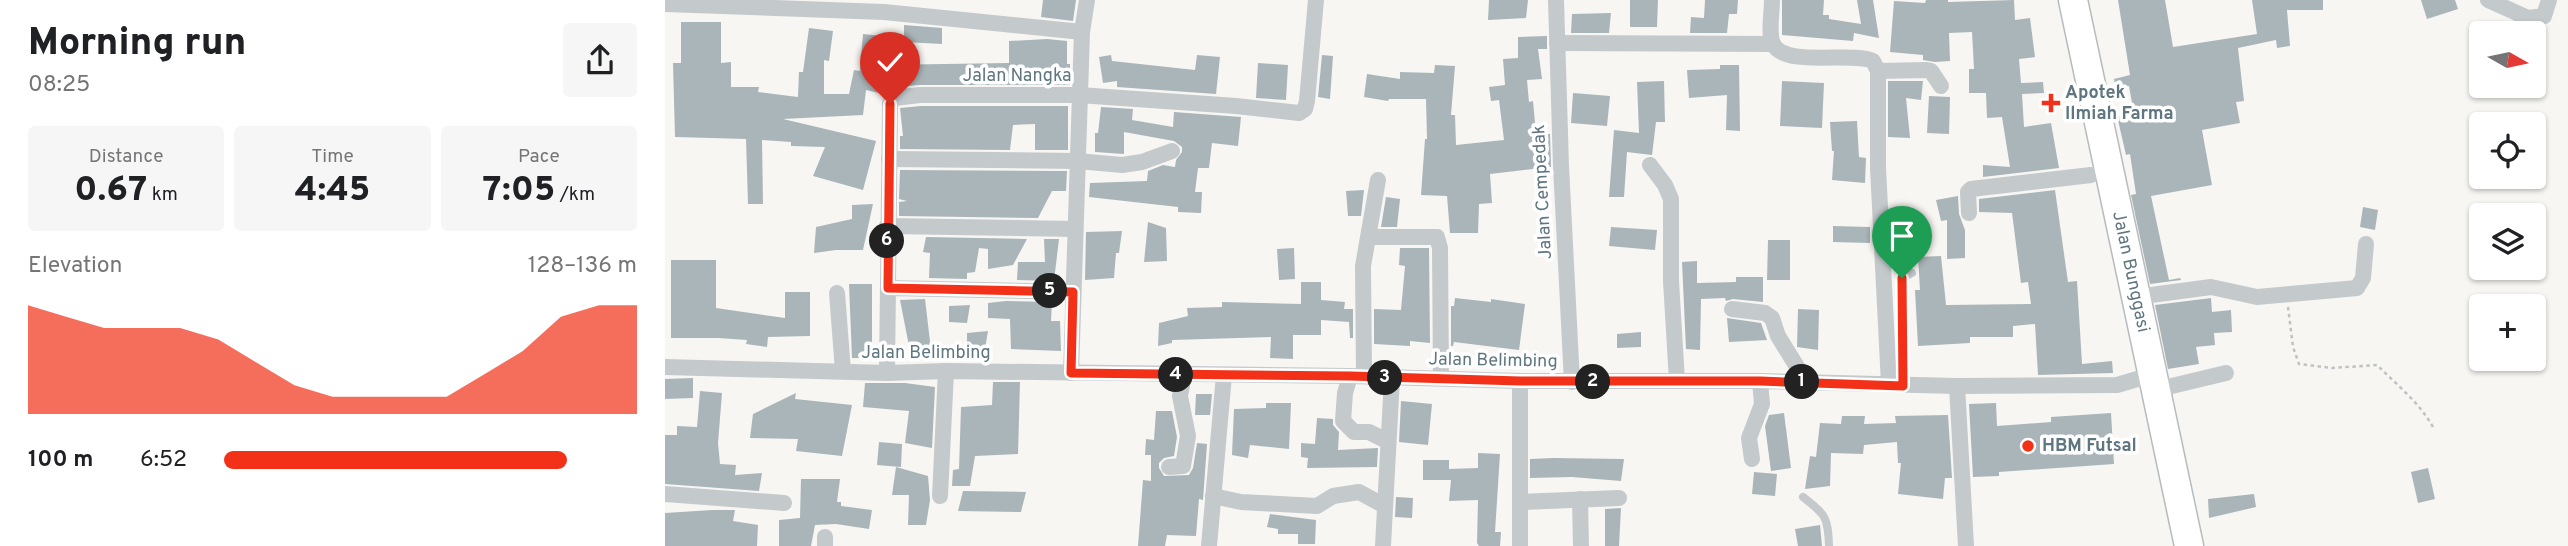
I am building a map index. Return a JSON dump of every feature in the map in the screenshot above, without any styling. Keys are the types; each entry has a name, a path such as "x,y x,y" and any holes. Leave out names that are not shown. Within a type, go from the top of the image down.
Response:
{"highway":[{"name":"Jalan Bunggasi","path":"2055,0 2072,36 2136,298 2172,546"},
{"name":"Jalan Bunggasi","path":"2073,0 2072,36 2091,175 2189,546"}],"street":[{"path":"1071,373 1079,95 1082,32 1087,0"},
{"name":"Jalan Nangka","path":"887,373 890,104 896,97 1079,95 1299,113 1305,109 1307,101 1316,0"},
{"name":"Jalan Cempedak","path":"1556,0 1572,382"},
{"path":"1772,0 1773,44"},
{"path":"2488,0 2534,18 2544,16 2549,0"},
{"path":"665,4 884,6 1082,32"},
{"path":"1557,43 1773,44 1791,55 1873,61 1878,71 1878,168 1896,385"},
{"path":"1878,71 1927,70 1931,71 1941,86"},
{"path":"889,159 1132,164 1172,151"},
{"path":"1650,165 1665,185 1671,199 1671,281 1677,381"},
{"path":"1969,213 1968,192 1971,188 2091,175"},
{"path":"1378,180 1363,266 1357,376 1345,393 1343,421 1354,432 1369,432 1387,440"},
{"path":"887,226 1075,229"},
{"path":"1374,237 1437,237 1440,248 1441,378"},
{"path":"2136,298 2211,287 2251,297 2357,288 2363,278 2366,244"},
{"path":"888,288 1073,292"},
{"path":"837,293 843,371"},
{"path":"1732,309 1765,313 1772,317 1778,336 1799,370 1800,382"},
{"name":"Jalan Belimbing","path":"665,367 887,373 946,371 1957,386 2117,385 2226,373"},
{"path":"940,495 946,371"},
{"path":"1169,467 1183,466 1188,436 1180,396 1184,375"},
{"path":"1209,546 1224,375"},
{"path":"1383,546 1383,505 1392,378"},
{"path":"1520,381 1521,546"},
{"path":"1752,458 1749,438 1762,404 1760,381"},
{"path":"1957,386 1966,546"},
{"path":"1213,496 1241,502 1317,506 1333,496 1359,492 1383,505"},
{"path":"665,494 784,503"},
{"path":"1521,502 1619,498"},
{"path":"1580,499 1581,546"}],"lane":[{"path":"1896,385 1902,278 1912,273"},
{"path":"1803,497 1825,516 1829,546"}],"path":[{"path":"2286,294 2293,347 2299,365 2332,368 2377,365 2424,411 2434,429"}],"building":[{"path":"1043,0 1076,0 1073,21 1041,17"},
{"path":"1489,0 1528,0 1526,18 1488,20"},
{"path":"1630,0 1658,0 1657,27 1630,27"},
{"path":"1705,0 1738,0 1737,14 1729,14 1727,33 1690,33 1691,17 1704,18"},
{"path":"1782,0 1824,0 1823,15 1829,15 1829,19 1861,24 1857,0 1873,0 1879,38 1854,33 1853,41 1782,35"},
{"path":"1926,0 2014,0 2015,20 2030,18 2035,57 2019,59 2021,83 2043,82 2044,93 2022,94 2024,127 2051,123 2059,168 1983,177 1983,165 2010,167 2002,117 1987,118 1986,93 1969,93 1969,69 1974,69 1972,32 1949,33 1950,61 1935,62 1923,60 1923,55 1890,52 1894,1 1925,3"},
{"path":"2118,0 2165,0 2173,47 2257,34 2252,0 2323,0 2323,10 2287,10 2290,46 2277,48 2276,40 2238,48 2244,101 2236,102 2240,123 2202,130 2212,185 2151,196 2169,280 2181,280 2150,284 2131,195 2136,194 2130,154 2126,155 2117,116 2134,114 2129,86 2116,89 2114,79 2130,75"},
{"path":"2421,0 2455,0 2458,9 2427,19"},
{"path":"1611,13 1609,33 1571,33 1572,14"},
{"path":"681,22 721,22 721,63 731,62 731,87 759,87 758,92 798,97 799,72 803,72 809,28 833,31 829,61 824,60 824,94 849,94 854,70 860,71 863,34 883,36 880,65 1009,63 1009,41 1067,41 1070,85 897,87 897,67 891,88 880,89 879,93 866,90 863,115 783,119 876,141 863,190 813,176 825,147 791,146 791,142 762,140 763,204 748,204 746,139 675,137 673,63 681,63"},
{"path":"904,25 942,28 942,44 904,42"},
{"path":"1547,36 1547,49 1538,49 1542,79 1527,80 1529,102 1533,101 1536,134 1550,134 1551,167 1490,174 1492,203 1479,204 1478,233 1450,233 1447,196 1421,195 1427,139 1426,99 1388,101 1364,97 1367,74 1400,79 1400,72 1434,73 1435,65 1455,66 1451,115 1455,115 1456,145 1504,140 1499,100 1491,101 1489,87 1505,85 1503,59 1518,58 1518,37"},
{"path":"1111,55 1112,61 1195,70 1197,55 1220,57 1216,94 1117,87 1117,81 1103,83 1099,57"},
{"path":"1322,55 1333,56 1330,99 1318,97"},
{"path":"1258,63 1288,65 1286,100 1256,98"},
{"path":"1720,65 1739,65 1740,131 1726,130 1727,95 1689,98 1687,70 1720,69"},
{"path":"1664,81 1665,122 1656,122 1652,155 1627,152 1624,197 1609,197 1614,130 1639,133 1637,82"},
{"path":"1782,81 1824,83 1822,128 1780,126"},
{"path":"1888,81 1923,81 1921,100 1906,98 1910,138 1888,137"},
{"path":"1573,93 1610,96 1607,126 1571,123"},
{"path":"1929,96 1950,97 1949,134 1927,133"},
{"path":"1068,106 1068,150 1035,150 1035,124 1013,125 1010,150 900,149 900,136 903,136 900,108"},
{"path":"1101,107 1133,109 1132,120 1173,127 1174,112 1241,117 1238,146 1212,143 1209,168 1198,168 1195,192 1202,192 1201,213 1178,212 1178,207 1089,197 1090,183 1147,181 1148,171 1163,165 1175,167 1182,152 1182,147 1174,141 1124,132 1124,154 1095,152 1095,133 1098,133"},
{"path":"1857,121 1859,157 1866,158 1865,183 1832,180 1834,151 1830,122"},
{"path":"900,170 1067,171 1066,191 1052,191 1038,218 899,216 899,202 907,201 899,199"},
{"path":"1364,190 1361,216 1348,216 1346,191"},
{"path":"2055,190 2068,282 2077,281 2082,364 2112,361 2113,373 2038,375 2035,324 2013,326 2013,337 1970,337 1970,343 1918,346 1915,290 1920,290 1918,257 1941,256 1946,305 2031,304 2028,282 2021,283 2012,213 1979,212 1979,199"},
{"path":"1958,196 1959,214 1965,230 1965,258 1947,259 1947,220 1941,221 1936,200"},
{"path":"1386,197 1400,199 1397,227 1381,227"},
{"path":"873,204 863,250 814,253 816,227 852,219 852,205"},
{"path":"2363,207 2378,210 2375,230 2360,227"},
{"path":"1148,222 1166,228 1167,261 1144,262"},
{"path":"1833,226 1870,227 1870,243 1833,242"},
{"path":"1611,227 1657,230 1655,250 1609,246"},
{"path":"1122,231 1119,253 1116,253 1114,278 1085,280 1086,232"},
{"path":"926,237 1027,239 1013,265 988,269 988,249 979,248 975,272 967,273 967,279 929,278 930,253 923,252"},
{"path":"1044,239 1059,239 1054,281 1017,280 1018,262 1045,262"},
{"path":"1768,240 1790,240 1790,280 1767,280"},
{"path":"1294,248 1295,279 1279,280 1277,249"},
{"path":"1400,248 1429,248 1430,343 1410,341 1410,346 1374,344 1374,309 1401,310 1405,266 1399,265"},
{"path":"671,260 716,260 716,308 785,318 785,292 810,292 810,336 768,337 767,347 746,344 747,340 671,338"},
{"path":"1697,261 1697,283 1736,282 1736,277 1763,277 1763,302 1733,299 1726,301 1725,298 1701,299 1700,350 1686,349 1682,262"},
{"path":"1301,282 1321,282 1321,300 1345,302 1344,309 1353,309 1353,338 1350,338 1349,322 1321,320 1321,335 1293,335 1293,359 1270,358 1271,337 1172,340 1172,343 1158,346 1159,323 1188,316 1187,308 1222,307 1222,302 1301,304"},
{"path":"849,284 872,284 872,358 852,358"},
{"path":"1455,298 1525,304 1519,350 1454,342 1451,346 1451,306 1454,306"},
{"path":"2211,298 2212,312 2231,310 2232,332 2214,333 2215,345 2196,347 2199,364 2168,369 2155,305"},
{"path":"925,299 931,350 910,351 900,300"},
{"path":"1052,302 1051,321 1060,321 1061,351 1011,349 1010,319 988,318 988,303"},
{"path":"970,305 967,323 949,322 949,306"},
{"path":"1798,309 1819,310 1818,350 1797,347"},
{"path":"1727,318 1761,323 1767,340 1729,342"},
{"path":"988,331 985,349 967,349 967,333"},
{"path":"1641,332 1641,347 1617,348 1617,334"},
{"path":"693,378 693,398 665,399 665,379"},
{"path":"993,382 1020,382 1018,454 975,456 970,486 952,486 953,470 959,469 961,407 992,405"},
{"path":"865,383 905,383 935,387 932,448 905,443 909,411 863,407"},
{"path":"700,391 722,393 718,443 720,464 736,465 735,475 762,473 759,491 665,484 665,435 677,435 677,426 697,427"},
{"path":"796,393 795,399 852,405 842,456 796,451 798,439 750,438 753,414"},
{"path":"1196,394 1212,394 1210,415 1195,415"},
{"path":"1401,401 1432,404 1428,445 1399,442"},
{"path":"1266,403 1291,403 1289,449 1250,445 1248,458 1232,455 1234,409 1266,408"},
{"path":"1996,403 1997,426 2051,422 2051,417 2111,413 2114,464 1999,472 1999,476 1973,477 1969,404"},
{"path":"1156,411 1172,411 1177,437 1174,456 1164,458 1159,463 1164,476 1189,475 1193,468 1197,443 1207,444 1203,500 1199,499 1196,536 1167,535 1165,546 1138,546 1143,480 1151,481 1151,455 1145,455 1146,439 1154,440"},
{"path":"1784,413 1791,468 1771,471 1765,426 1769,415"},
{"path":"1948,415 1952,478 1945,478 1943,499 1898,494 1901,463 1898,463 1897,442 1864,445 1863,454 1831,453 1830,486 1805,489 1810,456 1816,457 1820,423 1841,424 1842,416 1865,416 1864,424 1896,423 1895,416"},
{"path":"1317,418 1333,419 1333,425 1339,432 1338,450 1378,448 1377,467 1307,468 1308,458 1301,457 1301,443 1315,444"},
{"path":"879,442 902,444 901,467 877,465"},
{"path":"1478,453 1500,454 1495,532 1501,532 1500,546 1479,546 1477,543 1478,500 1449,501 1451,480 1423,480 1423,460 1449,460 1449,469 1478,468"},
{"path":"1530,459 1624,459 1621,481 1572,477 1530,478"},
{"path":"896,467 928,476 930,500 926,525 908,525 909,495 892,495"},
{"path":"2428,468 2435,499 2418,503 2411,472"},
{"path":"1754,472 1777,474 1775,496 1752,494"},
{"path":"801,479 840,479 837,502 841,502 841,506 872,510 869,529 836,524 815,525 811,546 779,546 779,520 800,518"},
{"path":"963,491 1026,492 1021,512 958,511"},
{"path":"2254,494 2256,507 2209,518 2208,499"},
{"path":"1396,497 1413,498 1412,518 1395,517"},
{"path":"1621,508 1619,546 1605,546 1605,509"},
{"path":"735,510 733,521 758,525 757,546 665,546 665,513"},
{"path":"1270,514 1316,520 1315,544 1298,544 1298,534 1278,534 1278,529 1267,527"},
{"path":"1820,525 1822,546 1798,546 1795,529"}],"place":[{"name":"Apotek Ilmiah Farma","path":"2051,103"},
{"name":"HBM Futsal","path":"2028,446"}],"route":[{"path":"890,104 888,288 1073,292 1071,373 1572,382 1760,381 1903,386 1902,278"}]}
